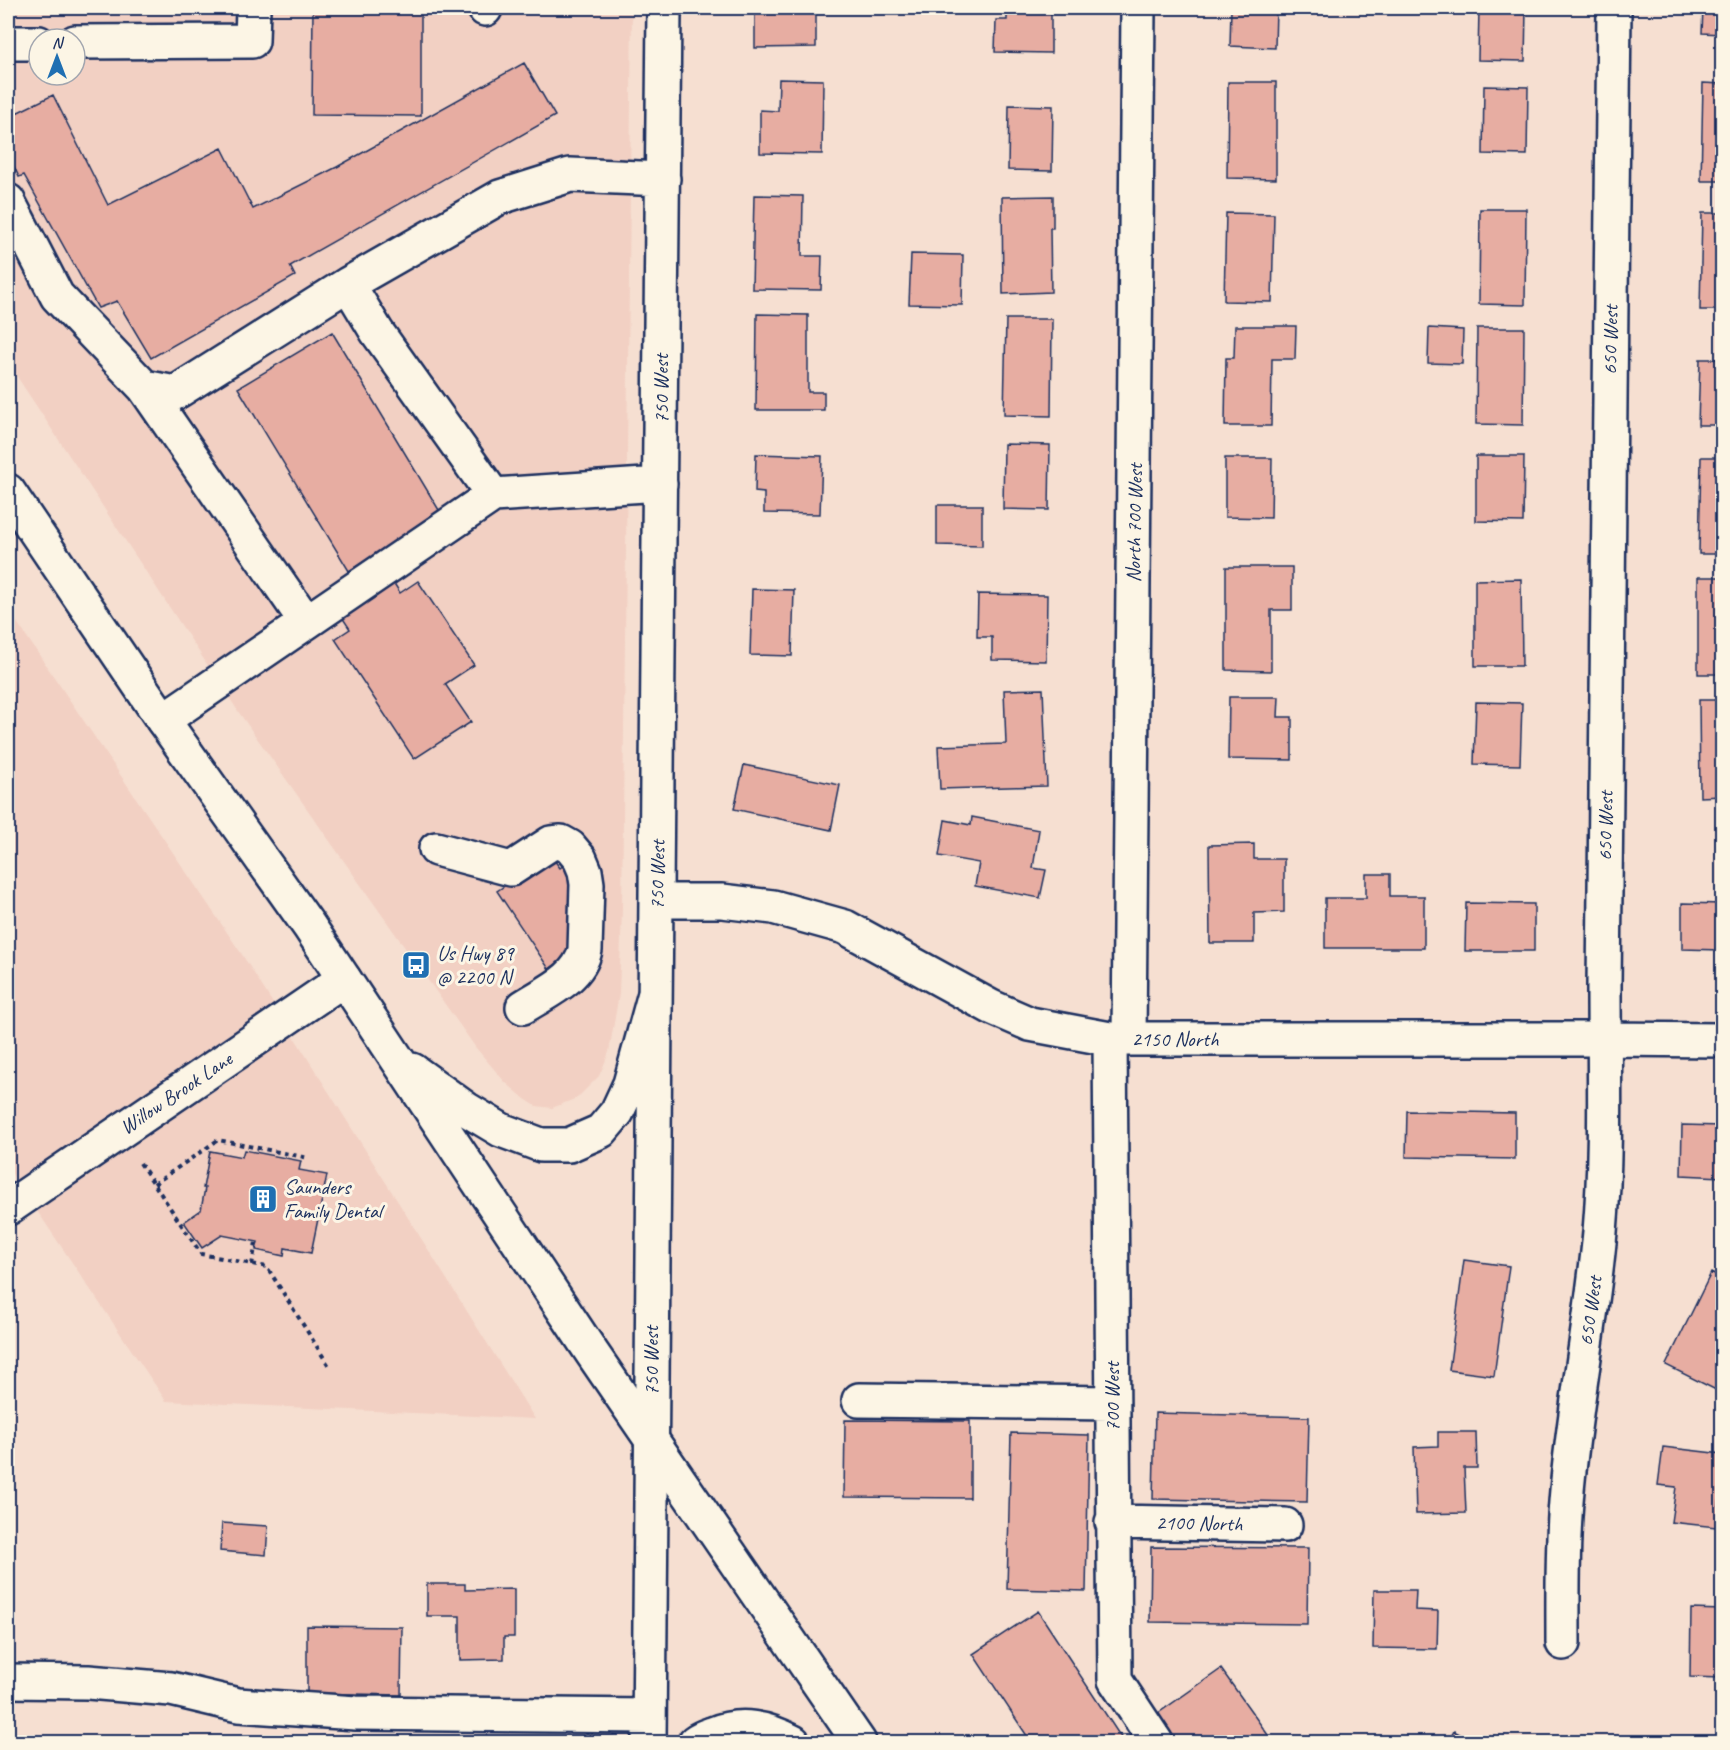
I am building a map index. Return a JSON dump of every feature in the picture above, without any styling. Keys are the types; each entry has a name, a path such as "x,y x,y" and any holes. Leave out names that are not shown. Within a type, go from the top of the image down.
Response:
{"street":[{"path":"87,42 252,41 253,8"},
{"name":"750 West","path":"649,1729 664,8"},
{"name":"North 700 West","path":"1120,1039 1138,8"},
{"name":"650 West","path":"1563,1643 1563,1558 1566,1502 1600,1233 1604,1152 1614,8"},
{"path":"8,43 27,43"},
{"path":"144,387 175,393 348,284 500,196 570,175 663,179"},
{"path":"8,201 57,296 144,387 306,621"},
{"path":"348,284 377,332 493,495"},
{"path":"163,720 493,495 660,484"},
{"path":"8,491 163,720 344,979 579,1334 859,1743"},
{"path":"436,849 510,869 551,843 561,842 570,847 579,859 585,871 587,884 583,960 567,978 523,1007"},
{"name":"2150 North","path":"656,901 722,901 772,907 845,927 991,1007 1030,1024 1120,1039 1722,1040"},
{"name":"Willow Brook Lane","path":"8,1208 344,979"},
{"path":"397,1059 466,1109 501,1130 541,1145 569,1145 601,1131 616,1112 630,1084 654,997"},
{"name":"700 West","path":"1120,1039 1112,1403 1114,1680 1156,1743"},
{"path":"859,1400 1112,1403"},
{"name":"2100 North","path":"1112,1522 1285,1525"},
{"path":"8,1681 88,1682 171,1689 238,1705 649,1729"},
{"path":"695,1743 717,1732 743,1726 762,1729 793,1743"}],"path":[{"path":"154,1184 218,1140 309,1158"},
{"path":"140,1163 201,1254 267,1267 329,1366"},
{"path":"252,1265 256,1242"}],"shaded area":[{"path":"8,8 632,8 622,910 619,994 609,1052 603,1067 599,1076 577,1098 552,1108 536,1106 505,1082 476,1048 240,714 8,363"},
{"path":"8,609 243,956 535,1419 166,1401 8,1168"}],"building":[{"path":"313,8 421,8 421,116 312,115"},
{"path":"755,8 816,8 816,47 755,48"},
{"path":"1007,8 1051,8 1051,53 995,52 996,20 1007,20"},
{"path":"1231,8 1276,8 1275,48 1230,46"},
{"path":"1479,8 1526,8 1525,61 1478,60"},
{"path":"1703,8 1722,8 1722,34 1702,33"},
{"path":"524,63 555,116 290,266 295,276 151,358 117,301 98,308 24,175 19,177 8,154 8,117 53,95 108,205 222,148 253,209 337,167"},
{"path":"779,79 823,80 822,154 760,153 760,110 778,111"},
{"path":"1228,82 1276,82 1276,179 1227,178"},
{"path":"1703,83 1722,84 1722,181 1701,181"},
{"path":"1484,86 1528,87 1527,155 1483,154"},
{"path":"1009,105 1053,106 1052,171 1008,170"},
{"path":"754,195 803,196 802,256 822,256 821,290 752,289"},
{"path":"1053,196 1053,228 1050,228 1051,292 1003,294 1002,197"},
{"path":"1480,209 1526,209 1525,305 1479,304"},
{"path":"1226,213 1274,214 1272,302 1224,301"},
{"path":"1702,213 1722,213 1722,310 1700,310"},
{"path":"911,254 963,255 962,305 909,304"},
{"path":"757,314 808,315 808,392 824,392 824,410 756,410"},
{"path":"1006,319 1052,319 1051,416 1004,415"},
{"path":"1235,326 1296,326 1295,359 1272,359 1271,426 1225,426 1226,358 1234,358"},
{"path":"1429,328 1463,330 1462,364 1428,363"},
{"path":"1477,328 1524,328 1523,425 1476,424"},
{"path":"332,332 442,515 349,571 238,388"},
{"path":"1700,359 1722,359 1722,425 1698,425"},
{"path":"1004,444 1050,445 1049,510 1003,509"},
{"path":"756,454 822,456 820,514 764,513 764,493 755,492"},
{"path":"1476,456 1524,456 1523,522 1476,521"},
{"path":"1701,457 1722,457 1722,554 1699,554"},
{"path":"1225,458 1272,458 1271,518 1225,517"},
{"path":"937,505 982,505 982,546 937,545"},
{"path":"1226,567 1292,567 1292,610 1271,610 1271,671 1226,670"},
{"path":"390,577 400,593 418,581 474,665 445,684 471,722 414,759 335,639 350,629 338,611"},
{"path":"1698,577 1722,577 1722,674 1698,674"},
{"path":"1521,579 1522,666 1475,666 1475,580"},
{"path":"752,589 794,590 792,656 750,655"},
{"path":"978,594 1047,595 1046,661 992,660 992,637 977,637"},
{"path":"1043,689 1047,786 940,789 938,746 1006,744 1004,690"},
{"path":"1229,697 1279,697 1278,717 1292,717 1292,760 1228,759"},
{"path":"1699,700 1722,700 1722,796 1700,797"},
{"path":"1476,702 1522,703 1520,765 1474,764"},
{"path":"744,765 840,785 831,830 734,809"},
{"path":"972,817 1039,830 1033,868 1046,870 1040,898 975,886 979,863 939,856 945,820 971,825"},
{"path":"1254,844 1254,859 1284,859 1284,912 1254,913 1254,943 1210,943 1209,845"},
{"path":"554,860 560,868 564,865 577,884 575,951 549,969 497,891 536,865"},
{"path":"1366,874 1390,874 1390,896 1424,896 1424,948 1325,948 1325,898 1366,898"},
{"path":"1466,903 1534,904 1534,951 1465,951"},
{"path":"1682,903 1722,904 1722,950 1682,949"},
{"path":"1407,1111 1515,1113 1515,1159 1406,1157"},
{"path":"1682,1125 1722,1126 1722,1177 1681,1175"},
{"name":"Saunders Family Dental","path":"244,1150 301,1161 299,1170 327,1175 311,1253 285,1248 284,1256 256,1250 258,1242 222,1235 202,1248 184,1222 201,1210 210,1151 242,1157"},
{"path":"1464,1260 1509,1266 1494,1376 1449,1370"},
{"path":"1711,1273 1722,1279 1722,1393 1666,1365"},
{"path":"1155,1413 1309,1417 1307,1502 1153,1499"},
{"path":"845,1420 970,1421 970,1498 844,1497"},
{"path":"1438,1432 1476,1432 1477,1468 1464,1468 1466,1513 1416,1514 1414,1447 1438,1446"},
{"path":"1011,1433 1089,1435 1086,1591 1007,1589"},
{"path":"1663,1447 1722,1454 1722,1482 1716,1527 1671,1522 1676,1487 1658,1485"},
{"path":"222,1523 268,1526 266,1555 220,1551"},
{"path":"1151,1547 1308,1548 1307,1624 1150,1622"},
{"path":"427,1584 465,1584 465,1590 514,1589 514,1637 504,1637 504,1659 460,1660 460,1616 427,1616"},
{"path":"1374,1590 1416,1590 1415,1610 1438,1611 1437,1649 1373,1648"},
{"path":"1691,1609 1722,1610 1722,1678 1690,1677"},
{"path":"1038,1611 1124,1742 1031,1742 973,1654"},
{"path":"307,1626 402,1627 401,1695 307,1693"},
{"path":"1221,1669 1273,1742 1177,1742 1157,1714"},
{"path":"1454,1731 1474,1742 1448,1742"}],"place":[{"name":"Us Hwy 89 @ 2200 N","path":"416,965"},
{"name":"Saunders Family Dental","path":"263,1199"}]}
